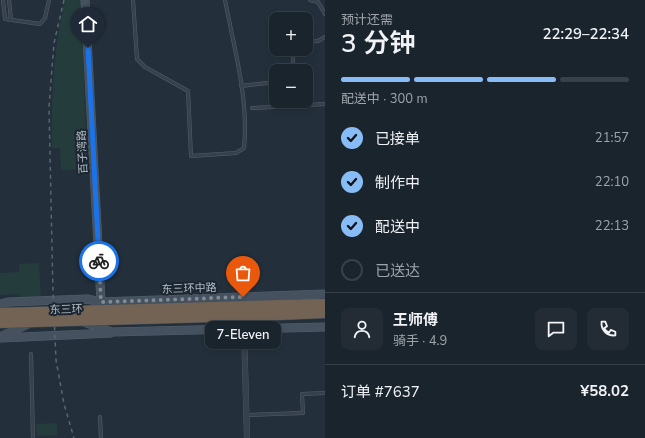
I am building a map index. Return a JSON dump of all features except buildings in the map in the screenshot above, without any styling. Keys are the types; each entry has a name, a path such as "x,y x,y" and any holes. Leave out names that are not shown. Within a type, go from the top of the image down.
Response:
{"highway":[{"name":"东三环","path":"0,323 279,310 325,304"},
{"name":"东三环","path":"0,314 279,310 325,313"}],"street":[{"name":"百子湾路","path":"85,0 101,302"},
{"name":"东三环中路","path":"0,306 9,302 87,299 101,302 325,294"},
{"path":"84,322 84,313 101,302"},
{"name":"东三环中路","path":"0,306 26,315 84,313"},
{"path":"26,315 26,324"},
{"path":"0,337 26,324 84,322 112,332"},
{"path":"0,337 94,335 112,332 325,327"},
{"path":"244,328 247,438"}],"lane":[{"path":"3,0 5,20 40,24 45,18 49,0"},
{"path":"9,0 11,20"},
{"path":"133,0 137,59 145,67 188,91 191,156 236,153 244,148 245,133 241,86 225,0"},
{"path":"310,0 318,2 325,14"},
{"path":"313,41 318,41 325,37"},
{"path":"241,86 269,83"},
{"path":"252,108 325,104"},
{"path":"31,354 32,438"},
{"path":"246,415 303,413 302,394 325,393"},
{"path":"100,417 101,438"}],"green space":[{"path":"65,0 81,0 87,163 81,164 81,169 61,170 60,148 52,148 52,112 58,35"},
{"path":"39,263 41,298 20,298 19,294 0,295 0,273 19,272 19,264"},
{"path":"57,423 57,435 37,436 36,424"}],"railway":[{"path":"64,0 54,43 49,107 53,294 56,360 64,404 74,438"}],"way so far":[{"path":"99,261 101,302 243,297"}],"place":[{"name":"7-Eleven","path":"243,297"}],"route":[{"path":"88,48 99,261"}]}
